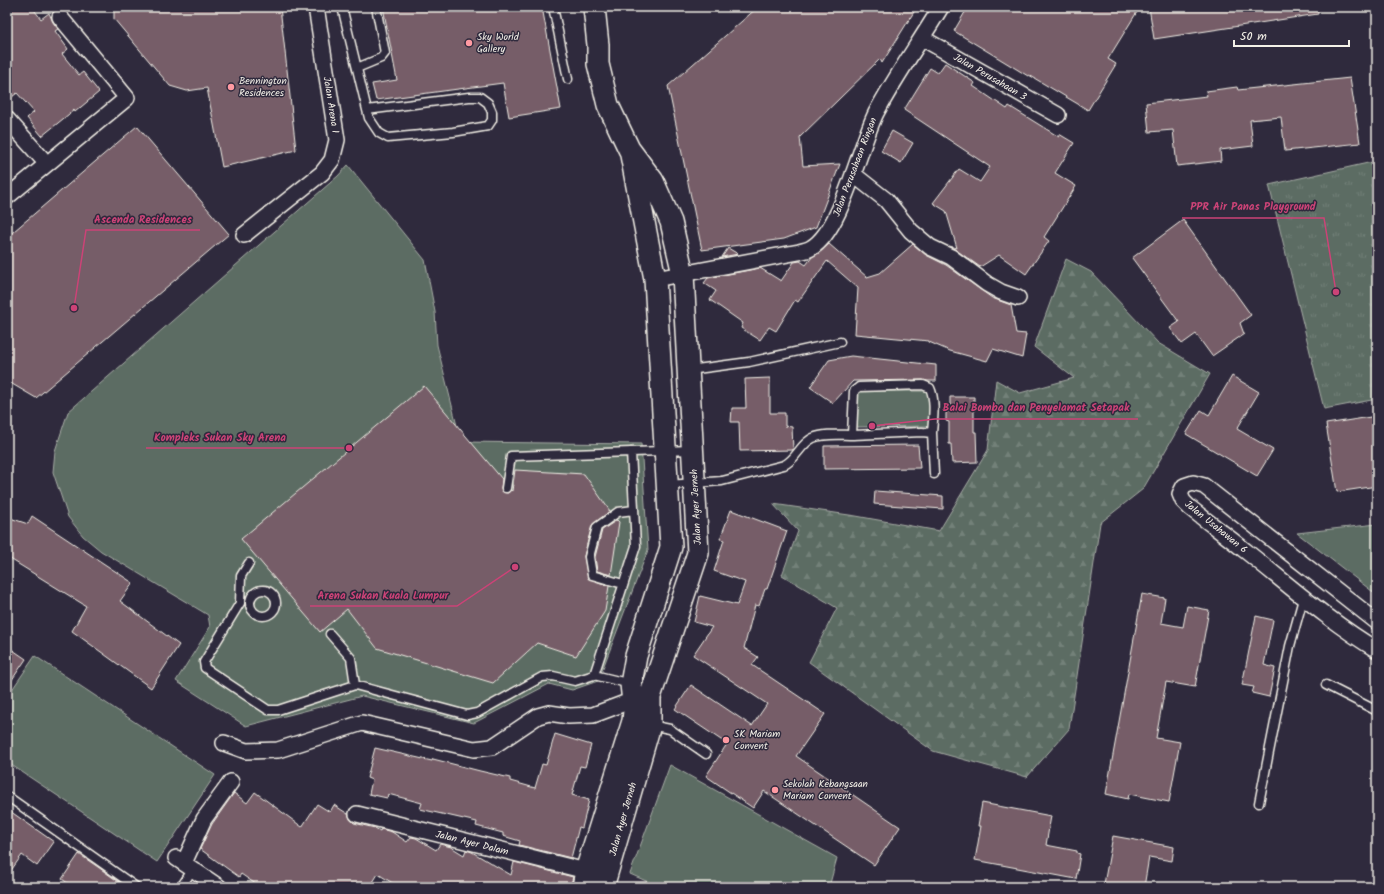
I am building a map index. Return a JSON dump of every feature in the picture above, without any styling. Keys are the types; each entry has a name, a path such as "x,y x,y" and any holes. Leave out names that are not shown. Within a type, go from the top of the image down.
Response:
{"main road":[{"name":"Jalan Ayer Jerneh","path":"584,879 642,723 698,553 683,274 671,222 653,181 629,149 608,105 598,64 598,45 594,7"},
{"name":"Jalan Ayer Jerneh","path":"603,887 642,723 634,711 632,692 636,656 671,547 655,279 629,149"}],"street":[{"name":"Jalan Arena 1","path":"244,235 322,172 332,160 337,140 316,7"},
{"name":"Jalan Perusahaan Ringan","path":"655,279 799,252 811,248 822,238 834,220 875,115 885,96 941,7"},
{"path":"7,197 127,98 60,17"},
{"name":"Jalan Perusahaan 3","path":"922,38 1058,115"},
{"path":"7,119 47,164"},
{"path":"853,174 886,200 911,231 930,247 951,257 986,284 1018,298"},
{"name":"Jalan Usahawan 6","path":"1377,622 1204,486 1193,483 1184,486 1180,494 1183,501 1189,507 1247,552 1303,599 1377,650"},
{"path":"224,743 246,751 278,750 362,723 474,749 492,747 538,716 549,713 569,716 592,715 632,692"},
{"path":"219,887 185,864 204,819 231,782"},
{"name":"Jalan Ayer Dalam","path":"357,814 584,879"}],"lane":[{"path":"342,7 357,68 367,110 369,118 379,133 388,138 453,132 488,126 492,120 492,112 488,103 480,97 469,97 367,110"},
{"path":"357,68 381,58 385,53 376,7"},
{"path":"554,7 568,80"},
{"path":"689,370 749,362 840,342"},
{"path":"852,435 854,391 859,387 923,386 930,388 933,393 932,433 934,474"},
{"path":"668,485 722,481 784,466 790,463 802,447 812,438 831,434 852,435 932,433"},
{"path":"506,488 511,456 693,450"},
{"path":"594,675 636,546 631,452"},
{"path":"623,584 592,574 589,557 597,528 618,512 634,510"},
{"path":"249,563 241,576 240,603 204,662 205,668 268,710 278,710 355,685 467,715 477,713 542,677 553,676 575,681 594,675 632,692"},
{"path":"1259,803 1290,646 1303,599"},
{"path":"240,603 250,601"},
{"path":"330,634 351,658 355,685"},
{"path":"1326,685 1377,711"},
{"path":"642,723 670,729 706,754"},
{"path":"7,796 136,887"},
{"path":"181,887 185,864"}],"green space":[{"path":"1377,161 1377,399 1324,409 1269,185"},
{"path":"348,165 425,260 435,312 437,345 461,442 641,444 648,550 598,681 572,690 549,684 474,723 362,696 246,726 176,681 210,627 208,615 101,551 83,536 68,517 53,472 55,451 68,412 338,176"},
{"path":"1066,259 1091,272 1158,343 1210,374 1143,489 1100,523 1069,729 1027,777 933,751 809,662 837,608 782,575 798,531 773,504 856,516 939,531 988,450 996,380 1020,393 1074,378 1034,347"},
{"path":"856,391 929,391 930,426 857,427"},
{"path":"1377,524 1377,595 1297,533"},
{"path":"35,656 215,775 157,862 7,762 7,697"},
{"path":"670,765 837,858 829,887 660,887 630,874"}],"building":[{"path":"7,7 32,7 41,19 49,13 58,29 55,31 68,49 62,54 79,75 83,72 99,92 42,136 27,118 34,112 17,93 7,101"},
{"name":"Bennington Residences","path":"114,7 280,7 296,150 222,167 207,88 187,91 170,86 114,19"},
{"name":"Sky World Gallery","path":"383,7 542,7 561,109 509,117 503,83 376,100 372,84 397,80"},
{"path":"758,7 917,7 882,63 880,59 800,137 803,166 840,164 816,227 784,239 702,250 668,86"},
{"path":"968,7 1140,7 1108,59 1116,64 1088,110 954,31"},
{"path":"1149,7 1318,7 1318,14 1154,39"},
{"path":"945,63 975,83 973,86 1007,109 1009,106 1059,137 1059,134 1074,143 1055,173 1076,186 1044,237 1049,241 1026,274 999,255 980,267 949,246 957,248 946,211 933,203 959,169 980,182 990,167 904,110 930,68 938,73"},
{"path":"1350,78 1360,143 1285,151 1281,117 1250,120 1253,146 1220,150 1221,161 1177,166 1173,130 1149,132 1146,103 1207,96 1206,91 1237,87 1238,90"},
{"path":"137,126 229,234 36,398 7,381 7,237"},
{"path":"892,131 913,143 901,163 881,151"},
{"path":"1183,220 1251,315 1240,323 1244,334 1212,356 1196,334 1182,344 1170,328 1179,322 1132,258"},
{"path":"829,244 867,277 880,273 913,244 926,255 946,265 992,298 1011,305 1016,333 1026,334 1022,358 993,349 987,361 950,351 929,341 855,334 858,288 827,261 798,302 795,300 776,331 769,327 760,340 741,328 743,323 710,300 716,291 704,283 708,278 760,268 781,281 794,262 800,261 806,265 812,257"},
{"path":"728,248 738,254 722,257"},
{"path":"851,356 936,365 936,381 853,381 833,403 810,387 829,360"},
{"path":"1232,376 1259,392 1237,429 1273,450 1257,476 1186,434 1201,410 1209,415"},
{"path":"770,378 770,413 785,413 785,426 792,427 793,450 740,451 739,422 731,422 732,408 746,408 745,379"},
{"path":"424,386 502,479 501,488 503,492 508,493 511,490 512,491 515,470 584,474 610,511 592,525 584,556 588,578 609,586 605,611 576,656 537,643 493,683 377,648 347,609 320,632 241,539"},
{"path":"950,397 974,397 974,432 976,432 977,462 952,463 951,444 949,444 949,422 946,421 946,405 950,405"},
{"path":"1377,416 1377,486 1337,492 1326,424"},
{"path":"918,445 920,468 824,469 824,446"},
{"path":"875,491 943,496 943,509 874,504"},
{"path":"731,510 787,531 767,589 765,589 759,606 755,605 744,648 758,657 752,665 825,714 796,756 900,827 874,865 764,791 753,808 706,776 727,744 675,709 691,685 752,726 767,704 693,655 712,627 694,622 700,596 737,605 745,582 714,571 724,540 720,539"},
{"path":"32,516 133,583 120,601 179,645 151,688 72,631 86,606 7,557 7,517 28,524"},
{"path":"617,520 619,522 611,575 597,571 595,557 602,530"},
{"path":"1142,594 1165,598 1161,623 1183,627 1187,606 1209,610 1195,687 1166,682 1156,738 1180,742 1169,802 1129,794 1128,799 1106,794"},
{"path":"1256,616 1273,620 1264,665 1275,668 1269,697 1252,693 1254,687 1242,685"},
{"path":"7,646 26,659 7,687"},
{"path":"555,734 591,745 585,767 580,766 572,795 589,800 582,828 579,827 571,858 519,845 520,841 503,836 503,833 476,826 477,822 420,809 422,803 388,794 387,798 369,794 372,780 367,778 375,748 432,761 433,759 510,778 510,781 535,788 542,764 546,765"},
{"path":"255,792 302,827 317,804 330,812 334,805 348,814 354,823 375,828 380,831 381,829 392,832 407,842 411,837 416,838 436,850 440,844 451,847 464,855 466,850 511,875 514,862 573,877 570,887 399,887 378,874 370,887 260,887 241,874 239,877 200,849 212,824 234,793 247,803"},
{"path":"982,803 1051,816 1046,845 1077,851 1077,853 1080,854 1076,879 975,860 981,826 978,826"},
{"path":"7,809 54,842 37,866 22,855 7,876"},
{"path":"1113,836 1174,847 1172,861 1149,857 1144,887 1117,887 1104,884"},
{"path":"79,854 126,887 73,887 62,879"}],"place":[{"name":"Sky World Gallery","path":"469,43"},
{"name":"Bennington Residences","path":"231,87"},
{"name":"PPR Air Panas Playground","path":"1336,292"},
{"name":"Ascenda Residences","path":"74,308"},
{"name":"Balai Bomba dan Penyelamat Setapak","path":"872,426"},
{"name":"Kompleks Sukan Sky Arena","path":"349,448"},
{"name":"Arena Sukan Kuala Lumpur","path":"515,567"},
{"name":"SK Mariam Convent","path":"726,740"},
{"name":"Sekolah Kebangsaan Mariam Convent","path":"775,790"}]}
